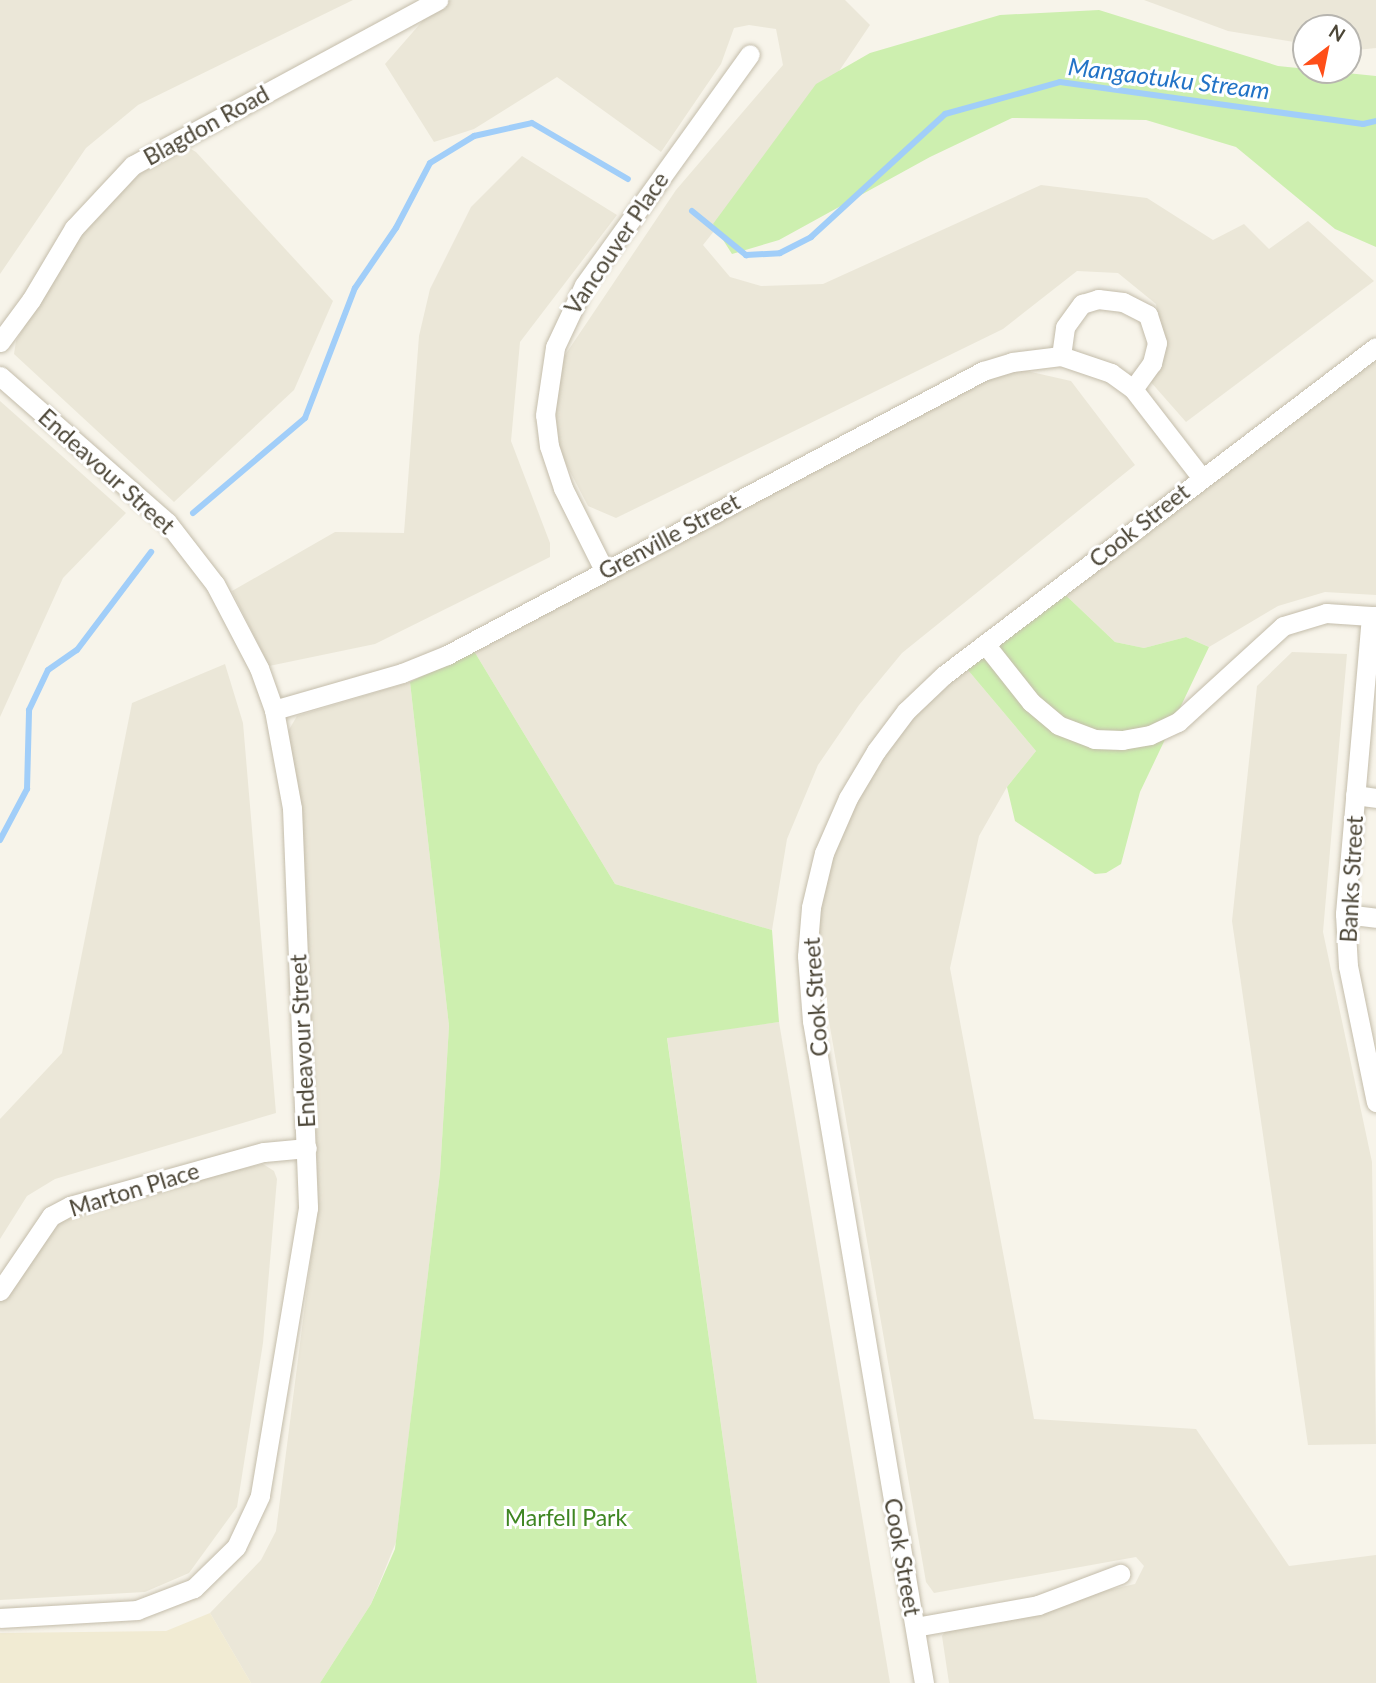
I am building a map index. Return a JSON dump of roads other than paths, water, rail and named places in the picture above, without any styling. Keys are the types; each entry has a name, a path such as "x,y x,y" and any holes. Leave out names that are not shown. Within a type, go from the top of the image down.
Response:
{"street":[{"name":"Blagdon Road","path":"0,342 31,300 74,228 133,165 438,0"},
{"name":"Vancouver Place","path":"604,570 563,488 550,446 545,415 555,346 584,285 750,54"},
{"path":"1061,356 1065,327 1083,304 1098,299 1123,302 1148,315 1157,343 1152,363 1133,389"},
{"name":"Cook Street","path":"925,1683 812,1021 807,956 811,907 824,853 848,798 906,711 985,644 1201,477 1376,347"},
{"name":"Grenville Street","path":"274,710 402,673 447,655 983,372 1012,362 1061,356 1111,373 1133,389 1201,477"},
{"name":"Endeavour Street","path":"0,376 167,522 215,584 241,628 274,710 292,808 308,1208 260,1496 236,1547 194,1588 137,1610 0,1618"},
{"path":"985,644 1031,702 1058,725 1094,739 1122,740 1150,735 1178,722 1283,626 1326,613 1373,616"},
{"name":"Banks Street","path":"1373,616 1345,914 1348,966 1376,1102"},
{"path":"1356,795 1376,798"},
{"path":"1345,914 1376,918"},
{"name":"Marton Place","path":"0,1291 36,1234 51,1216 70,1206 264,1152 307,1148"},
{"path":"915,1627 1038,1605 1120,1574"}],"waterway":[{"name":"Mangaotuku Stream","path":"692,211 746,255 780,253 811,237 945,114 1060,82 1363,124 1376,121"},
{"name":"Mangaotuku Stream","path":"193,513 305,418 355,288 396,228 430,163 474,136 532,123 628,179"},
{"name":"Mangaotuku Stream","path":"0,840 27,789 29,710 48,670 77,650 151,552"}],"park label":[{"name":"Marfell Park","path":"566,1517"}]}
